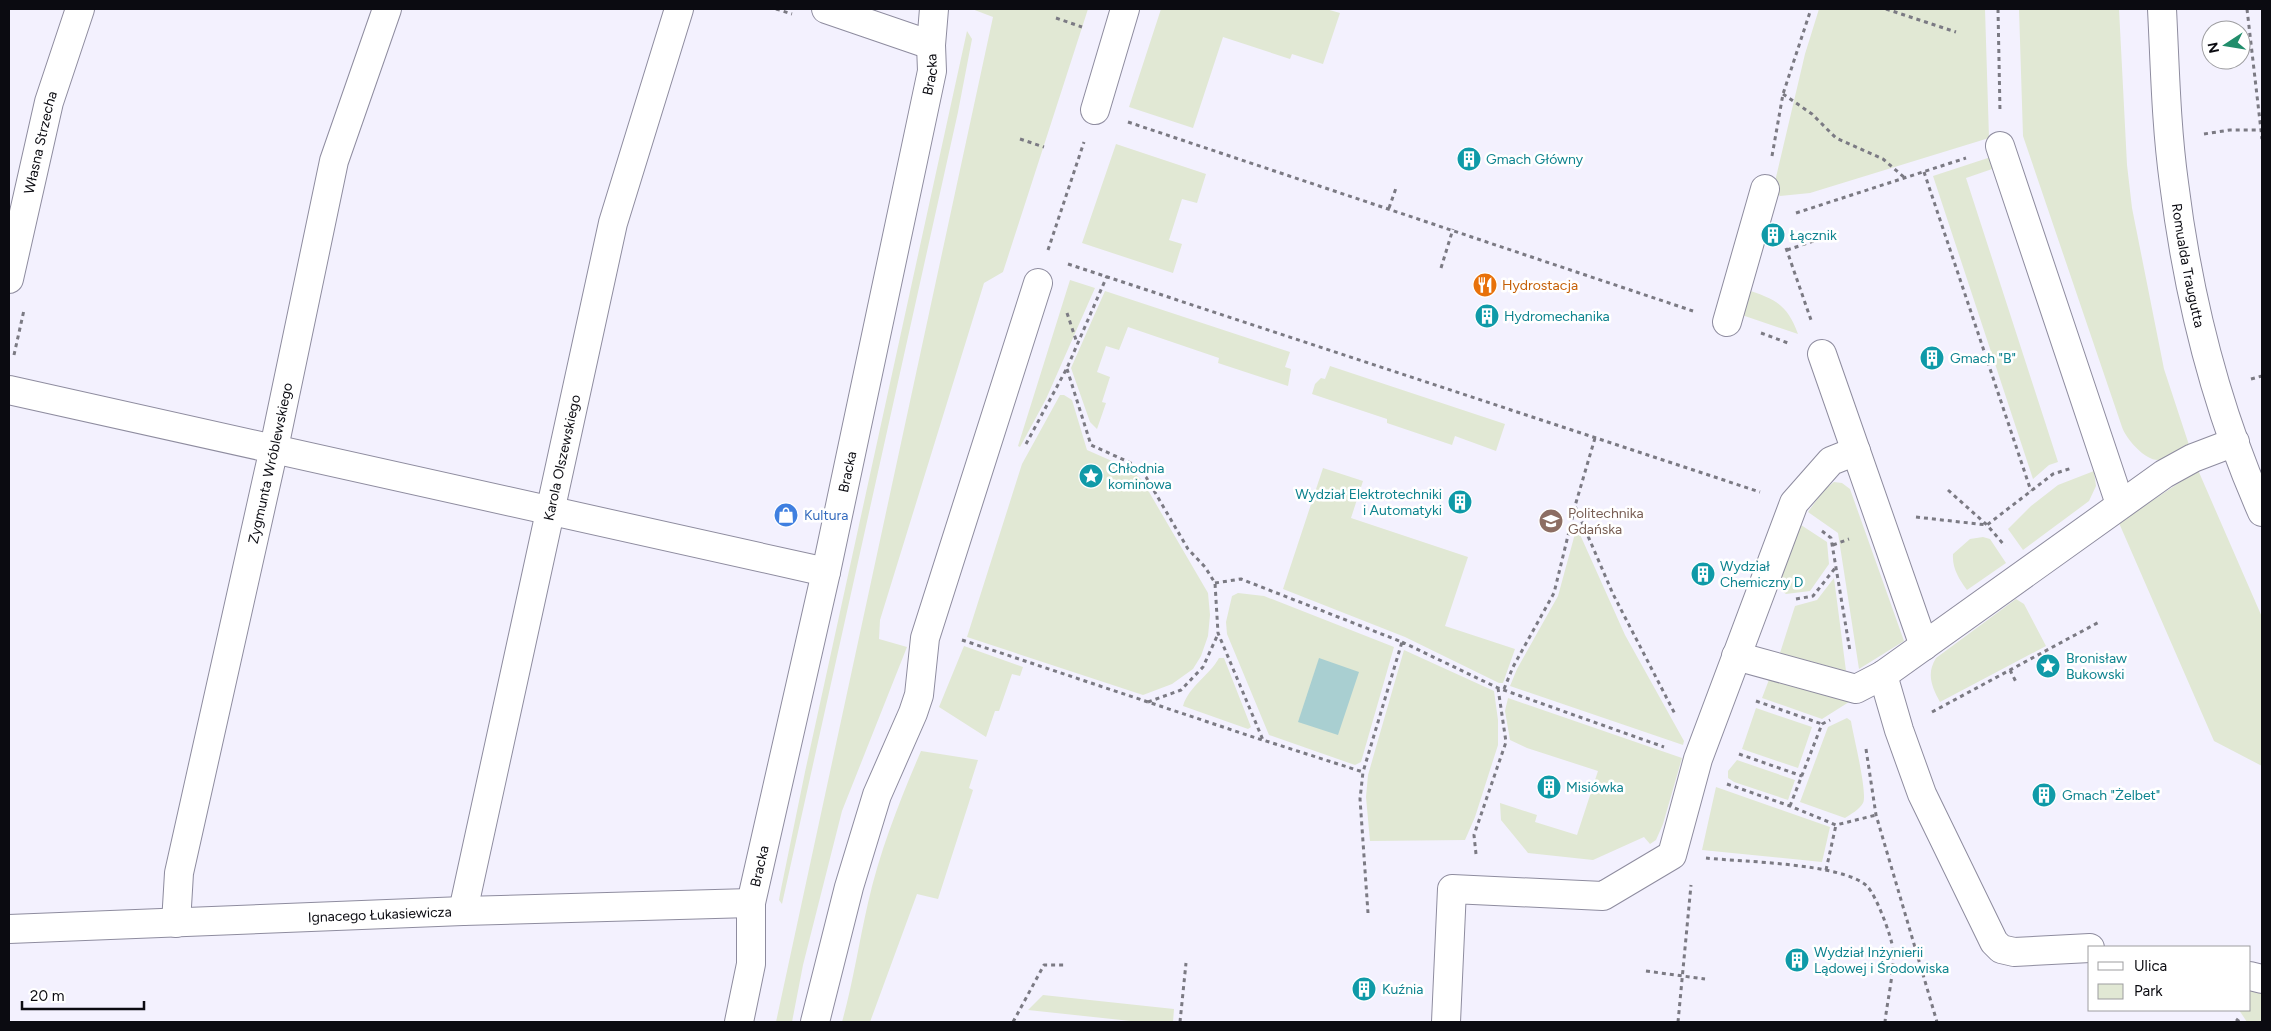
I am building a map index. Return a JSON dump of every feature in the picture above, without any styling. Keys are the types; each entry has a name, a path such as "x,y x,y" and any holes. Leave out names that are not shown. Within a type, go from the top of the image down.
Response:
{"street":[{"name":"Własna Strzecha","path":"9,279 49,102 80,9"},
{"name":"Zygmunta Wróblewskiego","path":"176,923 179,873 274,448 334,161 387,9"},
{"name":"Karola Olszewskiego","path":"463,911 613,223 679,9"},
{"path":"826,9 931,45"},
{"name":"Bracka","path":"739,1022 751,964 751,903 826,572 932,71 931,45 934,9"},
{"path":"1095,110 1125,9"},
{"name":"Romualda Traugutta","path":"2162,9 2174,182 2198,320 2222,406 2262,512"},
{"path":"2000,146 2120,504"},
{"path":"1727,322 1766,189"},
{"path":"814,1022 849,887 877,795 919,695 925,638 1038,283"},
{"path":"1822,354 1924,646"},
{"path":"9,390 826,572"},
{"path":"1736,656 1856,689 1883,675 2164,474 2193,458 2235,442"},
{"path":"1446,1022 1452,889 1603,896 1682,856 1698,759 1794,503 1831,461 1856,451"},
{"path":"1883,675 1899,730 1922,794 1994,942 2000,950 2014,952 2088,948"},
{"name":"Ignacego Łukasiewicza","path":"9,929 463,911 751,903"}],"path":[{"path":"1811,9 1783,94 1766,189 1776,220 1958,160"},
{"path":"1886,9 1956,32"},
{"path":"1998,9 2000,146"},
{"path":"2247,9 2262,139"},
{"path":"1056,18 1082,26"},
{"path":"1783,94 1812,114 1836,138 1883,159 1905,178"},
{"path":"1038,283 1095,110 1453,229 1675,306"},
{"path":"2209,134 2262,130"},
{"path":"1020,139 1044,147"},
{"path":"1924,172 2031,491"},
{"path":"1389,208 1396,188"},
{"path":"1441,268 1453,229"},
{"path":"1787,250 1826,236"},
{"path":"1784,242 1822,354"},
{"path":"1046,256 1794,503"},
{"path":"1037,426 1067,368 1107,276"},
{"path":"1066,309 1077,344"},
{"path":"1727,322 1822,354"},
{"path":"1067,368 1091,445 1133,464 1146,477 1188,549 1205,567 1215,583 1218,633 1263,740"},
{"path":"2248,380 2262,376"},
{"path":"1504,690 1513,667 1554,593 1575,506 1595,438"},
{"path":"1916,517 1987,525 2053,474"},
{"path":"1948,490 1987,525 2001,542"},
{"path":"1575,506 1613,594 1698,759 1711,779 1790,806 1836,825 1876,815 1937,1022"},
{"path":"1789,600 1813,596 1836,567"},
{"path":"1215,583 1241,579 1402,642 1498,688 1698,759"},
{"path":"1944,706 2100,621"},
{"path":"1148,702 1181,690 1203,667 1218,633"},
{"path":"960,639 1363,772"},
{"path":"1368,913 1360,799 1363,772 1402,642"},
{"path":"2010,670 2016,682"},
{"path":"1480,890 1474,835 1506,742 1498,688"},
{"path":"1755,700 1822,724"},
{"path":"1790,806 1822,724 1836,716"},
{"path":"1731,751 1802,776"},
{"path":"1826,870 1836,825"},
{"path":"1678,1022 1682,977 1682,856 1826,870 1857,880 1868,887 1886,922 1893,951 1885,1022"},
{"path":"1180,1022 1186,963"},
{"path":"1012,1022 1044,965 1064,964"},
{"path":"1646,971 1706,979"},
{"path":"2236,1019 2240,1022"}],"green space":[{"path":"972,9 1088,9 1003,272 984,283 880,620 879,639 907,647 842,811 803,965 792,1022 776,1022 993,17"},
{"path":"1161,9 1326,9 1340,13 1323,64 1292,54 1290,59 1223,37 1193,128 1129,107"},
{"path":"1819,9 1985,9 1989,138 1810,193 1780,196 1773,190 1805,54"},
{"path":"2019,9 2119,9 2127,165 2132,208 2164,369 2189,445 2168,458 2155,460 2143,454 2124,432 2023,136"},
{"path":"967,31 972,39 958,112 782,904 779,900 780,894 805,772"},
{"path":"1116,144 1206,174 1197,203 1182,199 1169,240 1182,244 1173,273 1082,243"},
{"path":"1994,156 1998,167 1966,178 2058,462 2049,465 2033,479 1933,176"},
{"path":"1070,280 1095,288 1046,399 1020,447 1018,446"},
{"path":"1745,289 1772,299 1784,309 1798,334 1736,313"},
{"path":"1105,291 1290,352 1285,367 1291,369 1288,386 1218,363 1219,358 1128,327 1119,350 1106,346 1097,372 1110,377 1102,402 1106,403 1097,429 1090,422 1071,368"},
{"path":"1330,366 1505,424 1496,451 1455,436 1452,445 1387,423 1387,419 1312,394 1315,384 1321,378 1325,379"},
{"path":"1060,395 1064,395 1072,400 1087,450 1130,469 1142,480 1208,593 1210,615 1208,636 1201,656 1193,669 1172,684 1143,695 967,637 1022,464"},
{"path":"1323,468 1363,481 1351,518 1468,557 1445,626 1515,649 1503,683 1499,683 1405,637 1283,589"},
{"path":"2198,470 2262,617 2262,766 2214,741 2119,523"},
{"path":"2094,471 2096,486 2089,501 2023,550 2008,529 2031,506 2058,485"},
{"path":"1834,482 1842,483 1850,489 1904,641 1859,669 1838,533 1808,512 1823,491"},
{"path":"1801,525 1827,542 1829,564 1810,591 1786,594 1773,584 1782,554"},
{"path":"1576,530 1578,530 1625,635 1684,741 1683,745 1510,686 1517,669 1558,596"},
{"path":"1983,537 1990,539 2006,563 1967,590 1955,569 1953,554 1970,539"},
{"path":"1834,578 1846,671 1780,653 1795,606 1817,600"},
{"path":"1238,593 1264,596 1394,647 1361,762 1355,765 1269,735 1227,634 1226,622 1232,596"},
{"path":"2016,599 2024,604 2046,646 1940,702 1931,680 1931,670 1936,658"},
{"path":"964,646 1023,667 1020,676 1012,674 999,711 995,711 986,737 939,707"},
{"path":"1404,650 1494,691 1498,720 1498,745 1475,817 1465,840 1370,841 1366,797 1368,775"},
{"path":"1219,658 1224,658 1251,727 1248,729 1183,706 1194,687"},
{"path":"1770,677 1849,702 1822,719 1762,698"},
{"path":"1508,698 1682,758 1663,824 1656,840 1650,844 1644,837 1593,860 1528,853 1501,820 1500,803 1537,815 1535,822 1577,835 1598,771 1527,748 1510,740 1505,711"},
{"path":"1756,708 1812,727 1798,768 1742,749"},
{"path":"1847,718 1851,721 1862,776 1864,797 1863,803 1859,808 1845,818 1800,802 1828,727"},
{"path":"921,751 978,760 969,788 973,790 938,899 917,894 870,1022 842,1022 878,864 898,807"},
{"path":"1737,760 1795,780 1788,800 1734,782 1728,778 1728,771"},
{"path":"1716,787 1830,827 1822,862 1702,850"},
{"path":"2251,987 2262,990 2262,1022 2247,1022 2240,1011 2251,1011"},
{"path":"1043,995 1174,1009 1173,1022 1140,1022 1028,1010"}],"shaded area":[{"path":"1319,658 1359,672 1338,735 1298,722"}],"place":[{"name":"Gmach Główny","path":"1469,159"},
{"name":"Łącznik","path":"1773,235"},
{"name":"Hydrostacja","path":"1485,285"},
{"name":"Hydromechanika","path":"1487,316"},
{"name":"Gmach \"B\"","path":"1932,358"},
{"name":"Chłodnia kominowa","path":"1091,476"},
{"name":"Wydział Elektrotechniki i Automatyki","path":"1460,502"},
{"name":"Kultura","path":"786,515"},
{"name":"Politechnika Gdańska","path":"1551,521"},
{"name":"Wydział Chemiczny D","path":"1703,574"},
{"name":"Bronisław Bukowski","path":"2048,666"},
{"name":"Misiówka","path":"1549,787"},
{"name":"Gmach \"Żelbet\"","path":"2044,795"},
{"name":"Wydział Inżynierii Lądowej i Środowiska","path":"1797,960"},
{"name":"Kuźnia","path":"1364,989"}]}
